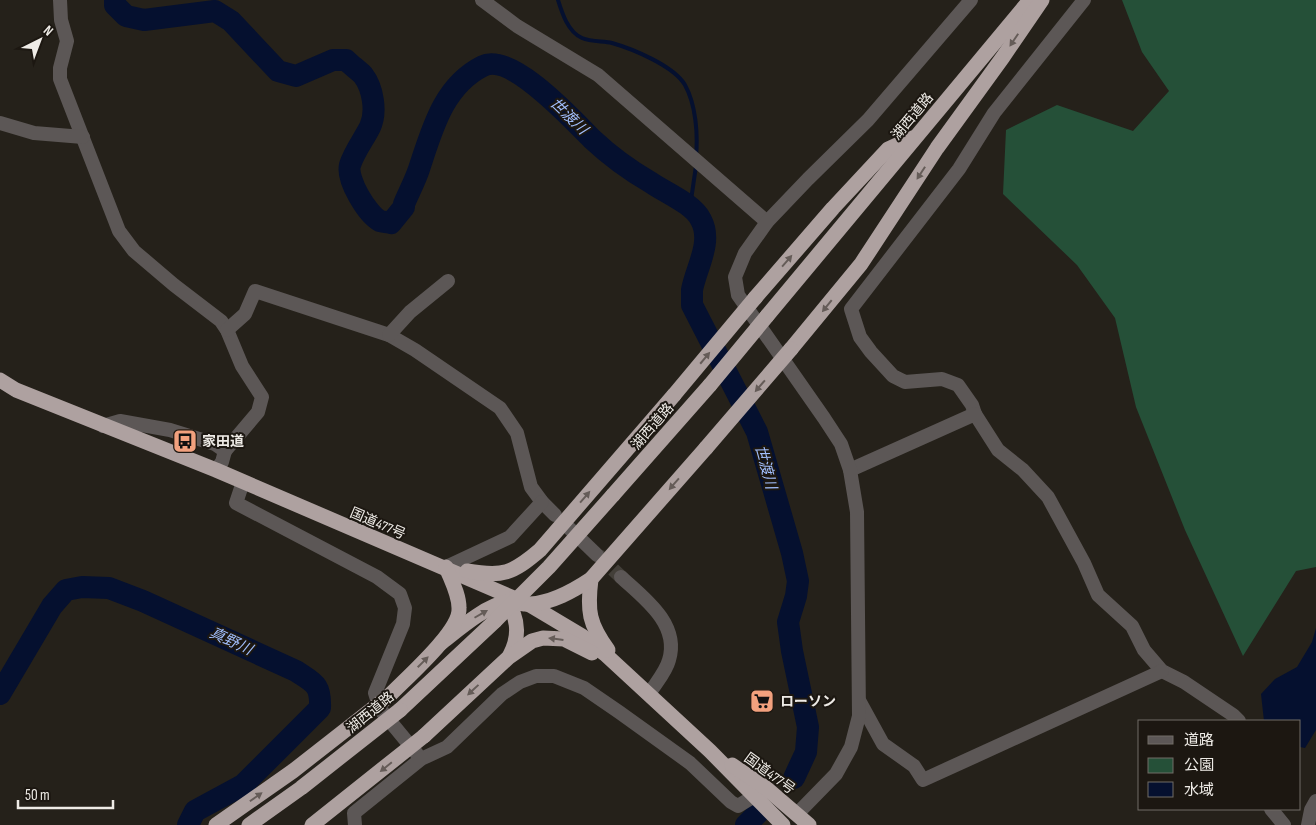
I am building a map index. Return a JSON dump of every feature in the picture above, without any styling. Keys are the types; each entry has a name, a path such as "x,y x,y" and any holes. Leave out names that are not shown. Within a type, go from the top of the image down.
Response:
{"highway":[{"name":"湖西道路","path":"249,825 301,788 400,710 495,621 549,567 710,385 1030,0"},
{"path":"540,550 530,568 528,576 530,604 555,598 572,591 591,579 792,349 861,264 938,148 1042,0"},
{"path":"446,567 487,574 502,573 520,567 540,550 833,208 888,149 917,135"},
{"name":"国道477号","path":"0,380 16,390 216,470 381,542 446,567 503,596 530,604 582,636 605,654 710,751 783,825"},
{"path":"442,643 457,618 460,609 446,567"},
{"path":"591,579 588,599 590,619 598,635 630,677"},
{"path":"216,825 293,771 389,696 442,643 503,596 514,614 518,629 516,644 509,657"},
{"path":"312,825 424,736 509,657 538,639 551,637 564,639 586,649 630,677"},
{"name":"国道477号","path":"710,751 766,788 809,825"}],"street":[{"path":"60,0 61,20 67,41 60,68 60,78 119,231 134,250 174,285 221,321 227,330 242,366 262,397 258,412 225,452 222,462 216,470"},
{"path":"482,0 517,26 598,75 767,222"},
{"path":"797,814 836,774 851,747 859,716 856,512 850,470 841,444 738,295 735,277 745,253 767,222 868,120 971,0"},
{"path":"1084,0 1006,97 959,168 851,309 860,337 893,376 905,382 942,378 958,385 998,450 1023,470 1048,497 1084,563 1098,596 1132,626 1144,650 1162,672 1184,682 1238,720"},
{"path":"0,123 34,132 83,137"},
{"path":"389,335 410,312 448,281"},
{"path":"227,330 245,314 255,291 389,335 416,350 500,408 517,433 531,487 555,516"},
{"path":"850,470 975,414"},
{"path":"103,426 120,421 170,430 215,444 225,452"},
{"path":"243,482 236,503 377,577 400,594 405,608 403,624 375,693 380,709 421,759"},
{"path":"446,567 510,537 542,502"},
{"path":"569,528 597,554"},
{"path":"621,577 661,617 671,639 669,662 649,694"},
{"path":"859,699 883,744 914,766 923,780 1162,672"},
{"path":"355,825 354,813 421,759 447,747 502,694 520,682 536,676 554,676 584,688 690,763 731,802 738,806 766,788"},
{"path":"1308,825 1311,810 1316,801"},
{"path":"1271,810 1284,825"}],"green space":[{"path":"1122,0 1316,0 1316,567 1296,571 1243,656 1185,530 1136,407 1115,318 1077,265 1003,194 1006,130 1057,105 1133,131 1169,91 1142,52"}],"water":[{"path":"1316,628 1316,730 1305,748 1301,747 1301,720 1264,720 1261,694 1275,679 1297,667 1312,642"}],"waterway":[{"name":"世渡川","path":"115,0 115,5 126,16 144,20 215,11 231,21 278,71 296,76 333,60 346,60 363,75 373,100 373,114 370,127 350,165 351,179 364,204 380,221 391,223 404,207 434,125 449,97 469,75 483,66 495,64 525,78 557,104 612,156 697,214 704,228 705,237 692,290 692,305 757,432 792,553 798,581 796,596 788,622 808,727 806,752 794,778"},
{"path":"558,0 566,22 577,35 593,41 612,43 631,49 663,65 680,78 692,101 697,139 696,157"},
{"path":"690,207 696,166"},
{"name":"真野川","path":"0,694 52,606 66,590 82,587 109,588 143,601 296,671 312,682 318,689 320,708 243,785 195,811 188,825"},
{"name":"世渡川","path":"746,825 760,811"}],"tunnel":[{"path":"598,555 621,577"}],"place":[{"name":"家田道","path":"185,441"},
{"name":"ローソン","path":"762,701"}]}
